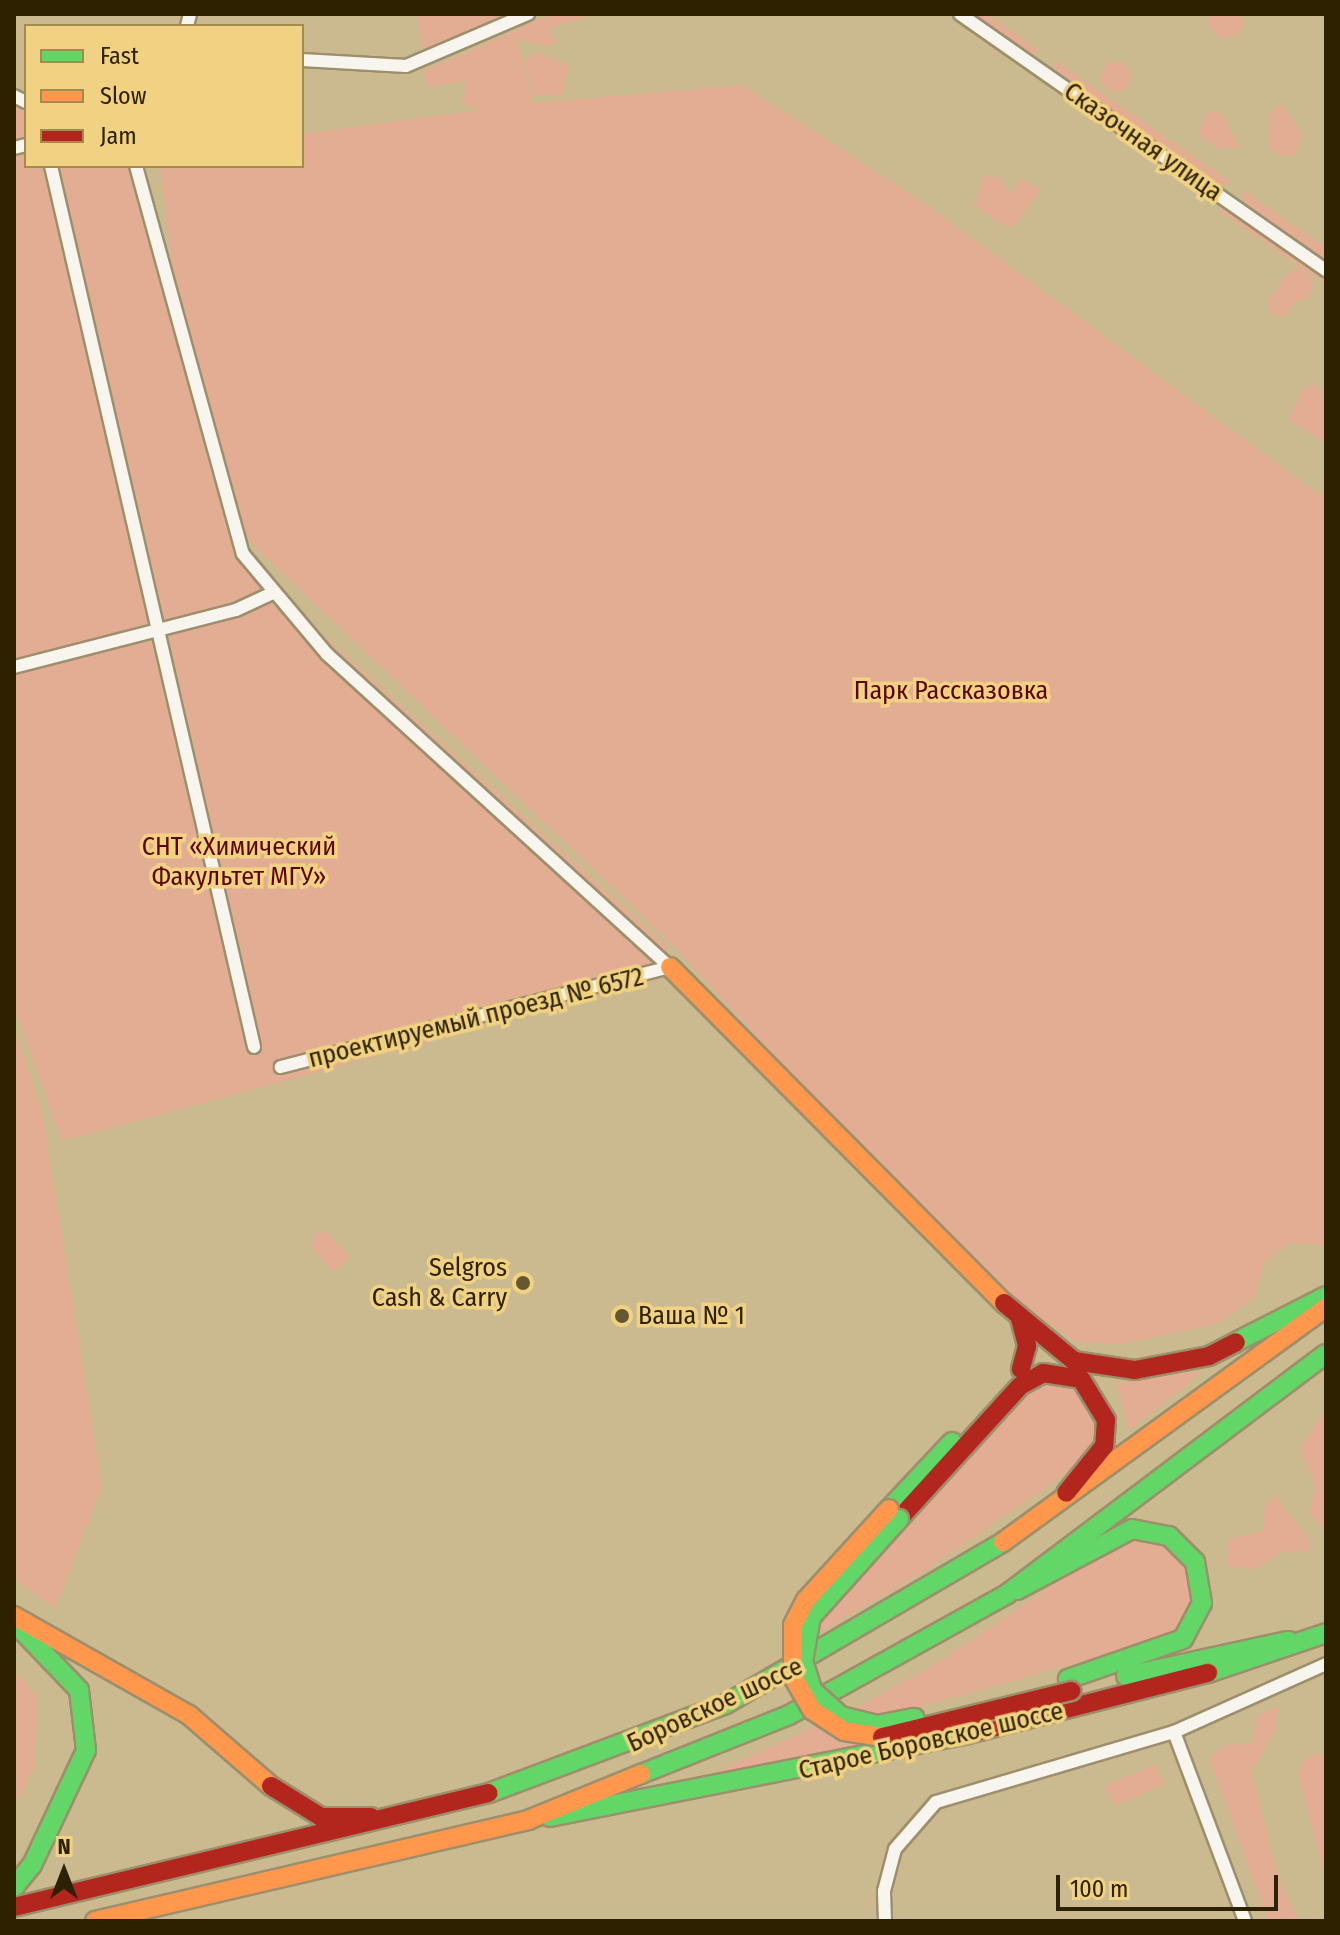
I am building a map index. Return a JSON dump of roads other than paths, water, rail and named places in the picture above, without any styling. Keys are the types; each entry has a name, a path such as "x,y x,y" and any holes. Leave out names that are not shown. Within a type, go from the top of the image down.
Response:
{"street":[{"path":"304,60 378,68 419,61 528,14"},
{"name":"Сказочная улица","path":"960,14 1326,270"},
{"path":"51,168 254,1047"},
{"path":"137,168 243,554 271,594 327,654 670,967 1020,1319 1074,1361"},
{"path":"14,667 156,630 271,594"},
{"name":"проектируемый проезд № 6572","path":"281,1067 670,967"},
{"path":"1021,1369 1074,1361 1121,1371 1197,1359 1244,1344 1326,1296"},
{"name":"Боровское шоссе","path":"14,1907 397,1817 559,1771 738,1699 919,1599 1055,1506 1326,1307"},
{"path":"1020,1319 1027,1346 1021,1369 894,1514 807,1623 804,1670 826,1706 877,1725 1324,1632"},
{"name":"Боровское шоссе","path":"95,1921 528,1820 789,1715 1007,1594 1326,1354"},
{"path":"894,1514 1020,1386 1052,1372 1086,1384 1106,1424 1101,1451 1055,1506"},
{"path":"1007,1594 1053,1576 1126,1531 1169,1536 1198,1568 1200,1610 1183,1639 1070,1685"},
{"path":"14,1616 189,1715 287,1800 321,1817 397,1817"},
{"path":"14,1622 79,1690 86,1750 39,1853 14,1887"},
{"path":"1142,1658 1324,1632"},
{"name":"Старое Боровское шоссе","path":"528,1820 917,1747 1281,1654 1324,1632"},
{"path":"885,1921 884,1891 895,1849 924,1811 957,1793 1174,1732 1326,1664"},
{"path":"1174,1732 1245,1921"}],"place":[{"name":"Selgros Cash & Carry","path":"523,1283"},
{"name":"Ваша № 1","path":"622,1316"}],"park label":[{"name":"Парк Рассказовка","path":"951,691"},
{"name":"СНТ «Химический Факультет МГУ»","path":"239,862"}]}
